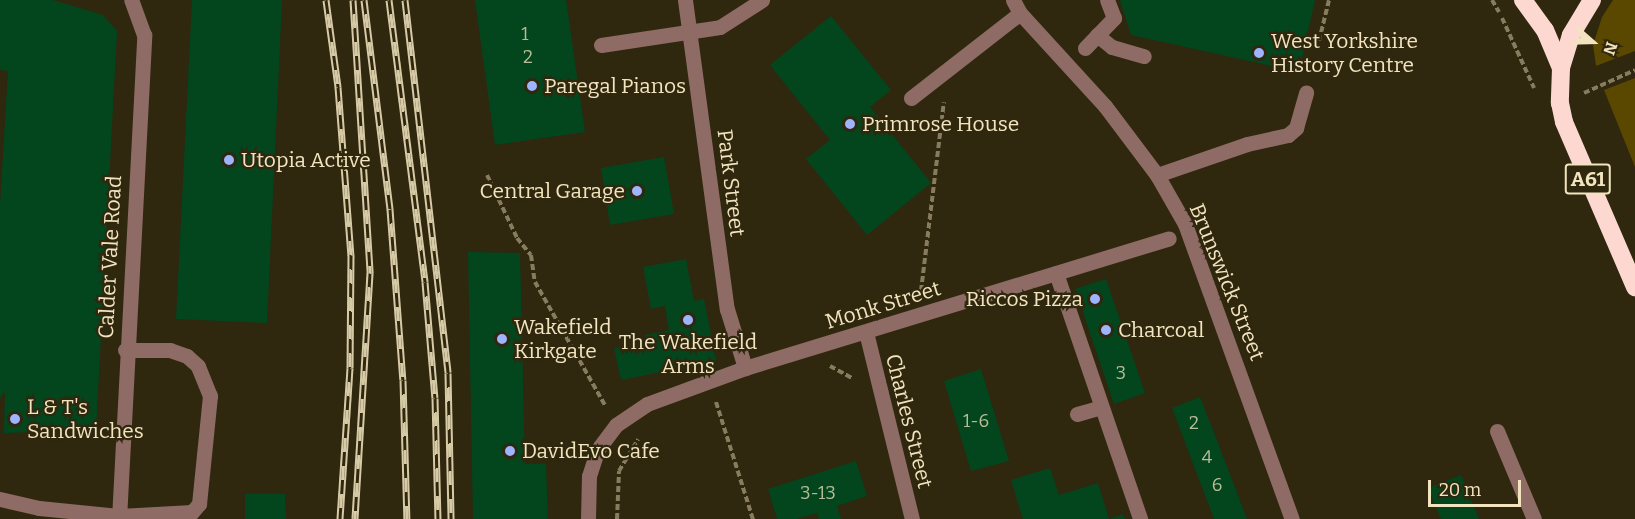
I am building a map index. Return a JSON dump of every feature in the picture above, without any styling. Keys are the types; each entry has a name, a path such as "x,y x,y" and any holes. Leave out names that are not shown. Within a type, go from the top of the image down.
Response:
{"highway":[{"name":"A61","path":"1523,0 1545,30 1561,68"},
{"name":"A61","path":"1592,0 1571,35 1561,68 1560,103 1564,122 1635,287"}],"street":[{"name":"Calder Vale Road","path":"119,517 125,350 144,35 131,0"},
{"name":"Park Street","path":"685,0 691,30 725,298 745,368"},
{"path":"601,45 720,27 762,0"},
{"path":"1085,48 1114,18 1107,0"},
{"path":"911,98 948,69 1016,6"},
{"name":"Brunswick Street","path":"1016,6 1105,106 1157,175 1189,232 1292,519"},
{"path":"1097,35 1112,47 1144,56"},
{"path":"1157,175 1247,144 1288,135 1296,128 1306,92"},
{"name":"Monk Street","path":"588,519 589,476 598,449 616,425 647,404 745,368 1169,238"},
{"path":"1056,273 1140,519"},
{"name":"Charles Street","path":"866,332 912,519"},
{"path":"0,499 39,508 119,517 192,512 199,504 210,396 198,366 188,356 170,350 125,350"},
{"path":"1077,414 1101,407"},
{"path":"1497,431 1534,519"}],"path":[{"path":"1319,41 1329,0"},
{"path":"1492,0 1514,38 1543,110 1635,70"},
{"path":"918,316 948,69"},
{"path":"488,176 517,238 531,255 535,282 616,425"},
{"path":"826,365 841,370 855,381 876,371"},
{"path":"707,401 726,395"},
{"path":"715,399 753,519"},
{"path":"617,519 619,471 642,433"}],"shaded area":[{"path":"1613,0 1635,0 1635,51 1596,66 1593,45 1602,17"},
{"path":"1635,78 1635,167 1604,90"}],"building":[{"path":"0,0 53,0 103,15 117,31 96,430 4,433 5,392 0,398 0,205 8,71 0,70"},
{"name":"Utopia Active","path":"192,0 282,0 267,323 176,319"},
{"path":"475,0 566,0 585,132 495,145"},
{"name":"West Yorkshire History Centre","path":"1120,0 1315,0 1299,72 1131,35"},
{"name":"Primrose House","path":"831,16 891,90 870,107 931,183 867,235 806,159 830,140 770,65"},
{"name":"Central Garage","path":"664,157 674,214 610,225 601,168"},
{"name":"Wakefield Kirkgate","path":"468,252 520,253 525,464 546,464 548,519 473,519"},
{"name":"The Wakefield Arms","path":"686,259 694,301 704,299 716,361 621,380 614,348 646,342 645,335 669,330 665,306 651,309 643,267"},
{"path":"1106,279 1145,393 1114,404 1075,289"},
{"path":"981,369 1009,461 971,471 944,381"},
{"path":"1200,397 1247,519 1214,519 1172,408"},
{"path":"856,461 867,496 837,506 841,519 819,519 817,513 797,519 777,519 768,489"},
{"path":"1050,468 1059,495 1098,483 1109,519 1023,519 1011,480"},
{"path":"1461,475 1479,519 1441,519 1428,488"},
{"path":"245,494 285,494 286,519 245,519"},
{"path":"1123,514 1125,519 1110,519"}],"railway":[{"path":"326,0 338,87 351,255 350,368 340,519"},
{"path":"353,0 370,273 355,519"},
{"path":"364,0 390,209 403,380 407,519"},
{"path":"389,0 425,282 435,398 438,519"},
{"path":"405,0 448,373 451,519"}],"place":[{"name":"West Yorkshire History Centre","path":"1259,53"},
{"name":"Paregal Pianos","path":"532,86"},
{"name":"Primrose House","path":"850,124"},
{"name":"Utopia Active","path":"229,160"},
{"name":"Central Garage","path":"637,191"},
{"name":"Riccos Pizza","path":"1095,299"},
{"name":"The Wakefield Arms","path":"688,320"},
{"name":"Charcoal","path":"1106,330"},
{"name":"Wakefield Kirkgate","path":"502,339"},
{"name":"L & T's Sandwiches","path":"15,419"},
{"name":"DavidEvo Cafe","path":"510,451"}]}
